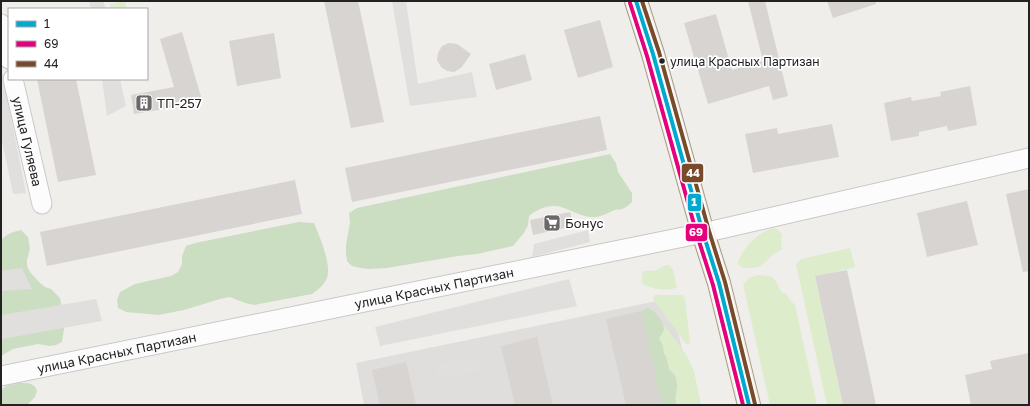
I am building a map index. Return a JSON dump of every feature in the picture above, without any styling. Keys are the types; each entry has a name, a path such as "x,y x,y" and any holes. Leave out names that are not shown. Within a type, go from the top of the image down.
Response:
{"main road":[{"path":"636,1 703,234 719,283 749,405"}],"street":[{"path":"1,24 8,55"},
{"name":"улица Гуляева","path":"14,80 42,204"},
{"name":"улица Красных Партизан","path":"1,376 703,234 1029,158"}],"shaded area":[{"path":"89,1 103,1 106,8 91,8"},
{"path":"392,1 406,1 418,84 472,72 477,97 410,106"},
{"path":"1,67 26,193 13,194 1,136"},
{"path":"102,80 120,80 126,106 107,116"},
{"path":"588,230 590,242 532,257 534,244"},
{"path":"22,268 32,289 1,291 1,271"},
{"path":"569,279 577,306 380,346 375,327"},
{"path":"671,298 694,405 364,405 356,363"},
{"path":"96,299 102,321 2,339 1,315"},
{"path":"479,357 480,371 438,378 436,365"}],"green space":[{"path":"125,1 127,8 111,8 110,4"},
{"path":"610,154 616,163 618,172 632,193 632,202 623,209 594,217 583,215 557,206 544,208 529,216 528,225 524,233 513,246 477,254 387,268 369,269 352,266 347,261 346,245 350,222 349,213 357,208"},
{"path":"299,222 314,223 328,266 326,281 312,294 254,305 230,297 184,310 158,315 126,312 118,308 117,300 120,292 135,284 171,276 178,272 182,264 182,256 186,246"},
{"path":"774,228 779,230 782,235 782,249 760,266 753,268 740,267 738,260 746,247 759,235"},
{"path":"21,230 28,237 30,249 27,266 30,272 40,283 51,289 60,298 65,323 62,342 50,346 38,344 13,349 1,356 1,241 7,235"},
{"path":"850,248 855,267 815,277 843,405 827,405 796,264 801,259"},
{"path":"669,265 673,270 677,287 673,289 659,289 649,287 642,283 643,271 654,271"},
{"path":"757,275 772,277 776,281 780,290 787,295 795,305 817,405 770,405 743,284 749,278"},
{"path":"654,295 682,295 685,298 690,343 686,344 655,302 653,298"},
{"path":"648,308 659,317 664,326 664,330 659,338 663,346 669,369 676,379 677,385 675,399 677,405 662,405 641,311"},
{"path":"662,322 687,356 694,371 701,405 676,405 676,379 669,369 659,338 663,329"},
{"path":"18,383 30,384 34,386 37,391 35,397 27,405 1,405 1,390 6,386"}],"building":[{"path":"324,1 358,1 384,122 351,128"},
{"path":"748,1 765,1 788,96 773,100 769,86 708,104 684,23 716,14 732,70 763,61"},
{"path":"827,1 876,1 876,4 833,18"},
{"path":"600,20 613,67 578,78 564,30"},
{"path":"182,32 202,100 183,106 134,114 131,95 174,87 160,39"},
{"path":"274,33 281,78 237,86 229,41"},
{"path":"449,43 457,44 471,54 461,68 454,72 447,71 441,67 437,60 438,53 442,46"},
{"path":"525,54 532,80 496,90 489,64"},
{"path":"37,80 76,80 96,175 58,182"},
{"path":"970,86 977,125 948,131 947,126 919,132 919,136 891,141 884,103 911,97 912,101 941,96 940,92"},
{"path":"600,116 607,150 352,202 345,168"},
{"path":"832,124 839,157 753,173 745,134 777,128 778,134"},
{"path":"295,180 302,214 47,266 40,232"},
{"path":"1029,189 1029,271 1023,272 1006,194"},
{"path":"967,201 978,245 927,257 917,213"},
{"name":"Бонус","path":"570,212 574,226 533,235 530,220"},
{"path":"847,270 876,405 843,405 815,276"},
{"path":"641,311 662,405 626,405 606,319"},
{"path":"537,337 553,405 515,405 501,346"},
{"path":"1029,353 1029,405 971,405 965,375 992,369 990,361"},
{"path":"406,362 416,405 380,405 372,370"}],"transit line":[{"name":"1","path":"636,1 653,54 703,233 719,283 749,405"},
{"name":"44","path":"642,1 659,52 709,231 725,282 755,404"},
{"name":"69","path":"630,3 647,56 697,235 713,285 743,405"}],"place":[{"name":"улица Красных Партизан","path":"662,61"},
{"name":"ТП-257","path":"144,103"},
{"name":"Бонус","path":"552,223"}]}
